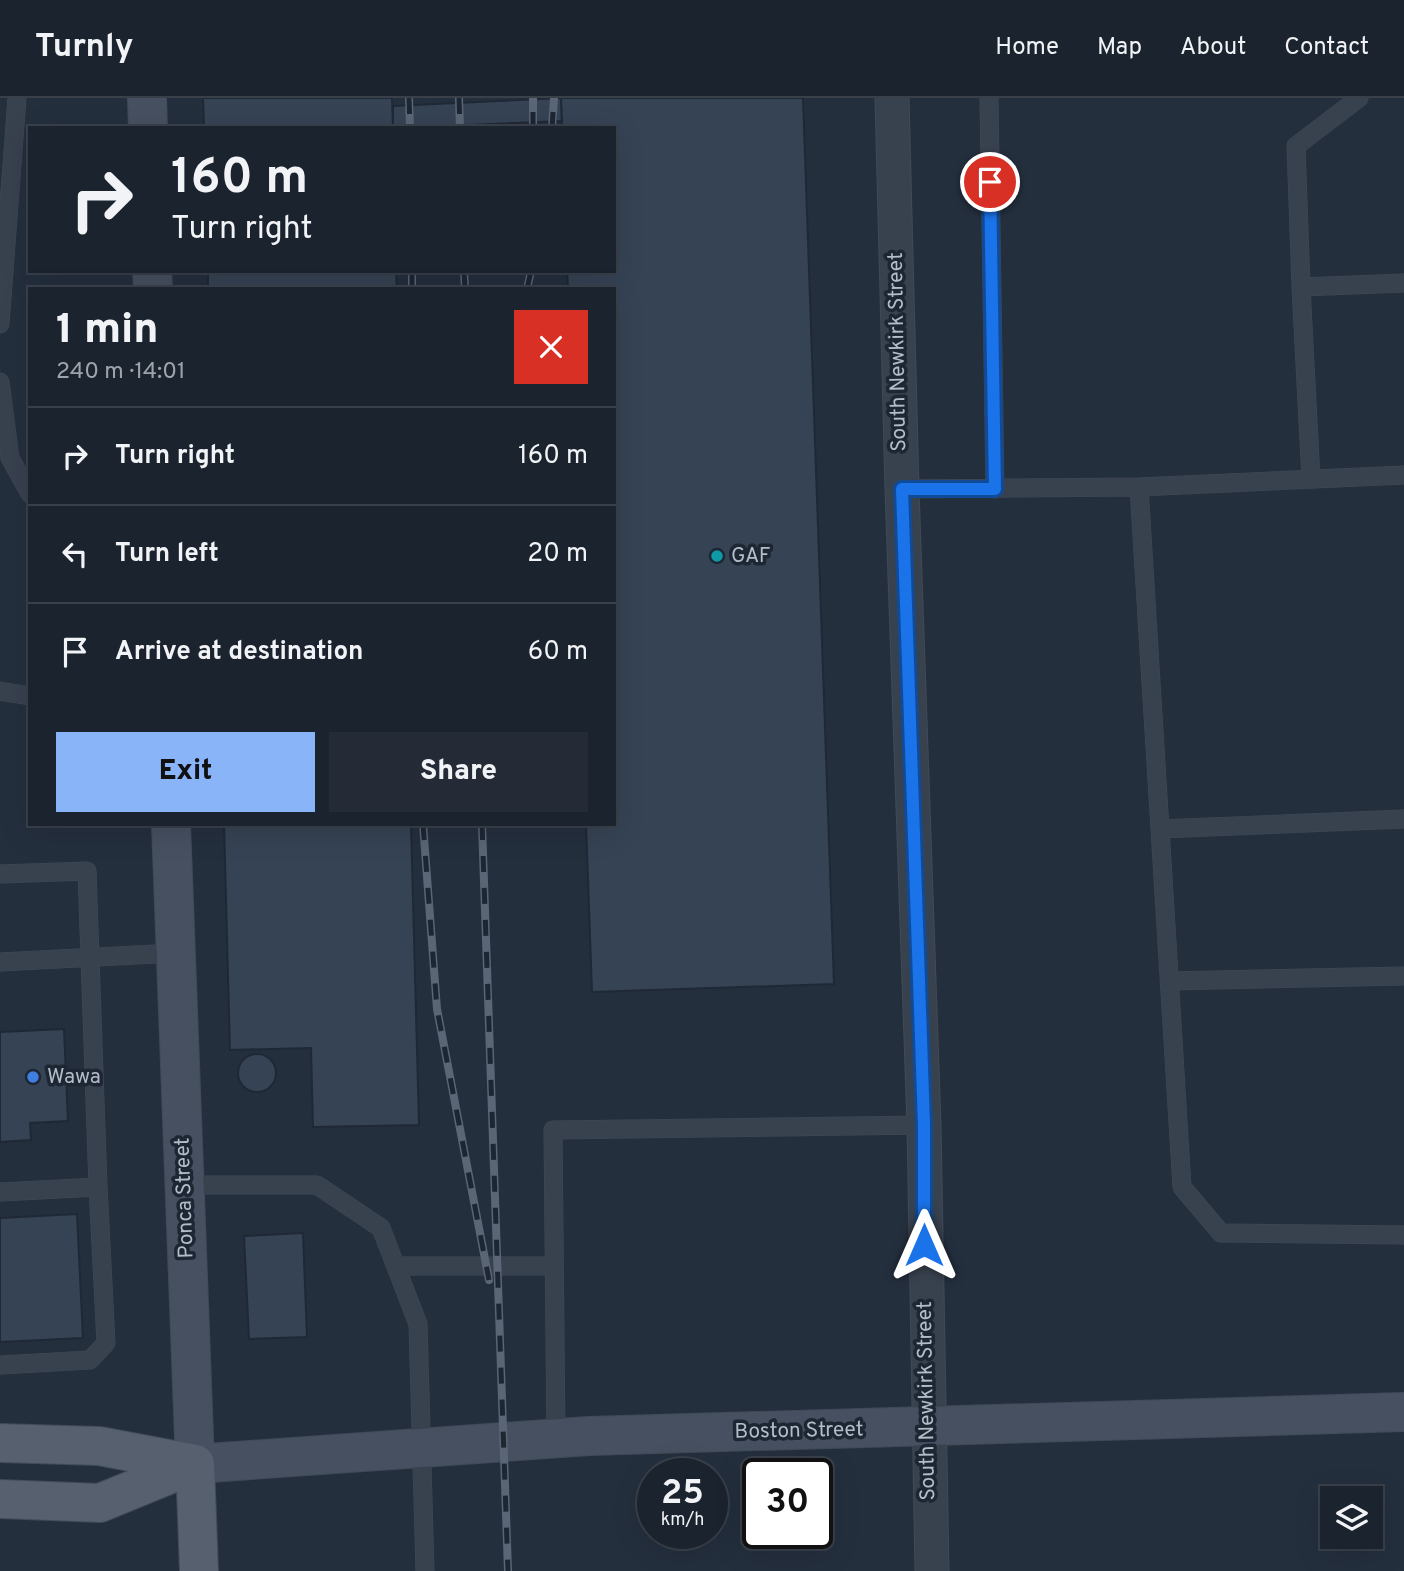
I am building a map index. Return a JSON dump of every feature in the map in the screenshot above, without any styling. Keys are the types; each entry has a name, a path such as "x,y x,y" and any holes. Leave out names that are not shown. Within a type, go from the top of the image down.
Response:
{"main road":[{"path":"147,98 148,126"},
{"name":"Ponca Street","path":"171,826 198,1571"},
{"name":"Boston Street","path":"195,1464 556,1439 1404,1412"},
{"path":"0,1443 99,1446 195,1464"},
{"path":"0,1499 100,1503 195,1464"}],"street":[{"name":"South Newkirk Street","path":"892,98 902,489 924,1125 932,1571"}],"lane":[{"path":"0,324 17,98"},
{"path":"989,98 995,489"},
{"path":"1311,479 1296,146 1359,98"},
{"path":"1301,287 1404,283"},
{"path":"0,382 10,458 28,490"},
{"path":"902,489 1139,487 1404,475"},
{"path":"1139,487 1182,1187 1221,1233 1404,1235"},
{"path":"0,691 28,696"},
{"path":"1160,829 1404,819"},
{"path":"0,874 87,871 106,1343 90,1360 0,1364"},
{"path":"0,962 175,953"},
{"path":"1169,981 1404,976"},
{"path":"556,1439 553,1130 924,1125"},
{"path":"184,1185 317,1185 381,1228 398,1266 418,1324 425,1571"},
{"path":"0,1192 98,1187"},
{"path":"398,1266 554,1265"}],"building":[{"path":"203,98 392,98 393,126 204,126"},
{"name":"GAF","path":"561,98 803,98 834,984 592,992 586,826 616,826 616,287 568,287 567,273 616,273 616,126 562,126"},
{"path":"561,98 562,121 393,126 393,106"},
{"path":"208,273 396,273 397,287 208,287"},
{"path":"224,826 411,826 419,1125 313,1127 311,1048 230,1050"},
{"name":"Wawa","path":"64,1029 68,1121 30,1123 31,1140 0,1142 0,1032"},
{"path":"257,1054 270,1060 276,1073 270,1086 257,1092 244,1086 238,1073 244,1060"},
{"path":"77,1214 83,1338 0,1342 0,1218"},
{"path":"303,1233 307,1337 249,1339 244,1236"}],"railway":[{"path":"409,98 410,126"},
{"path":"459,98 460,126"},
{"path":"533,98 533,126"},
{"path":"552,126 554,98"},
{"path":"412,273 412,287"},
{"path":"464,273 465,287"},
{"path":"527,287 531,273"},
{"path":"423,826 437,1009 489,1280"},
{"path":"482,826 508,1571"}],"place":[{"name":"GAF","path":"717,556"},
{"name":"Wawa","path":"33,1077"}],"route":[{"path":"924,1245 924,1125 902,489 995,489 990,182"}]}
